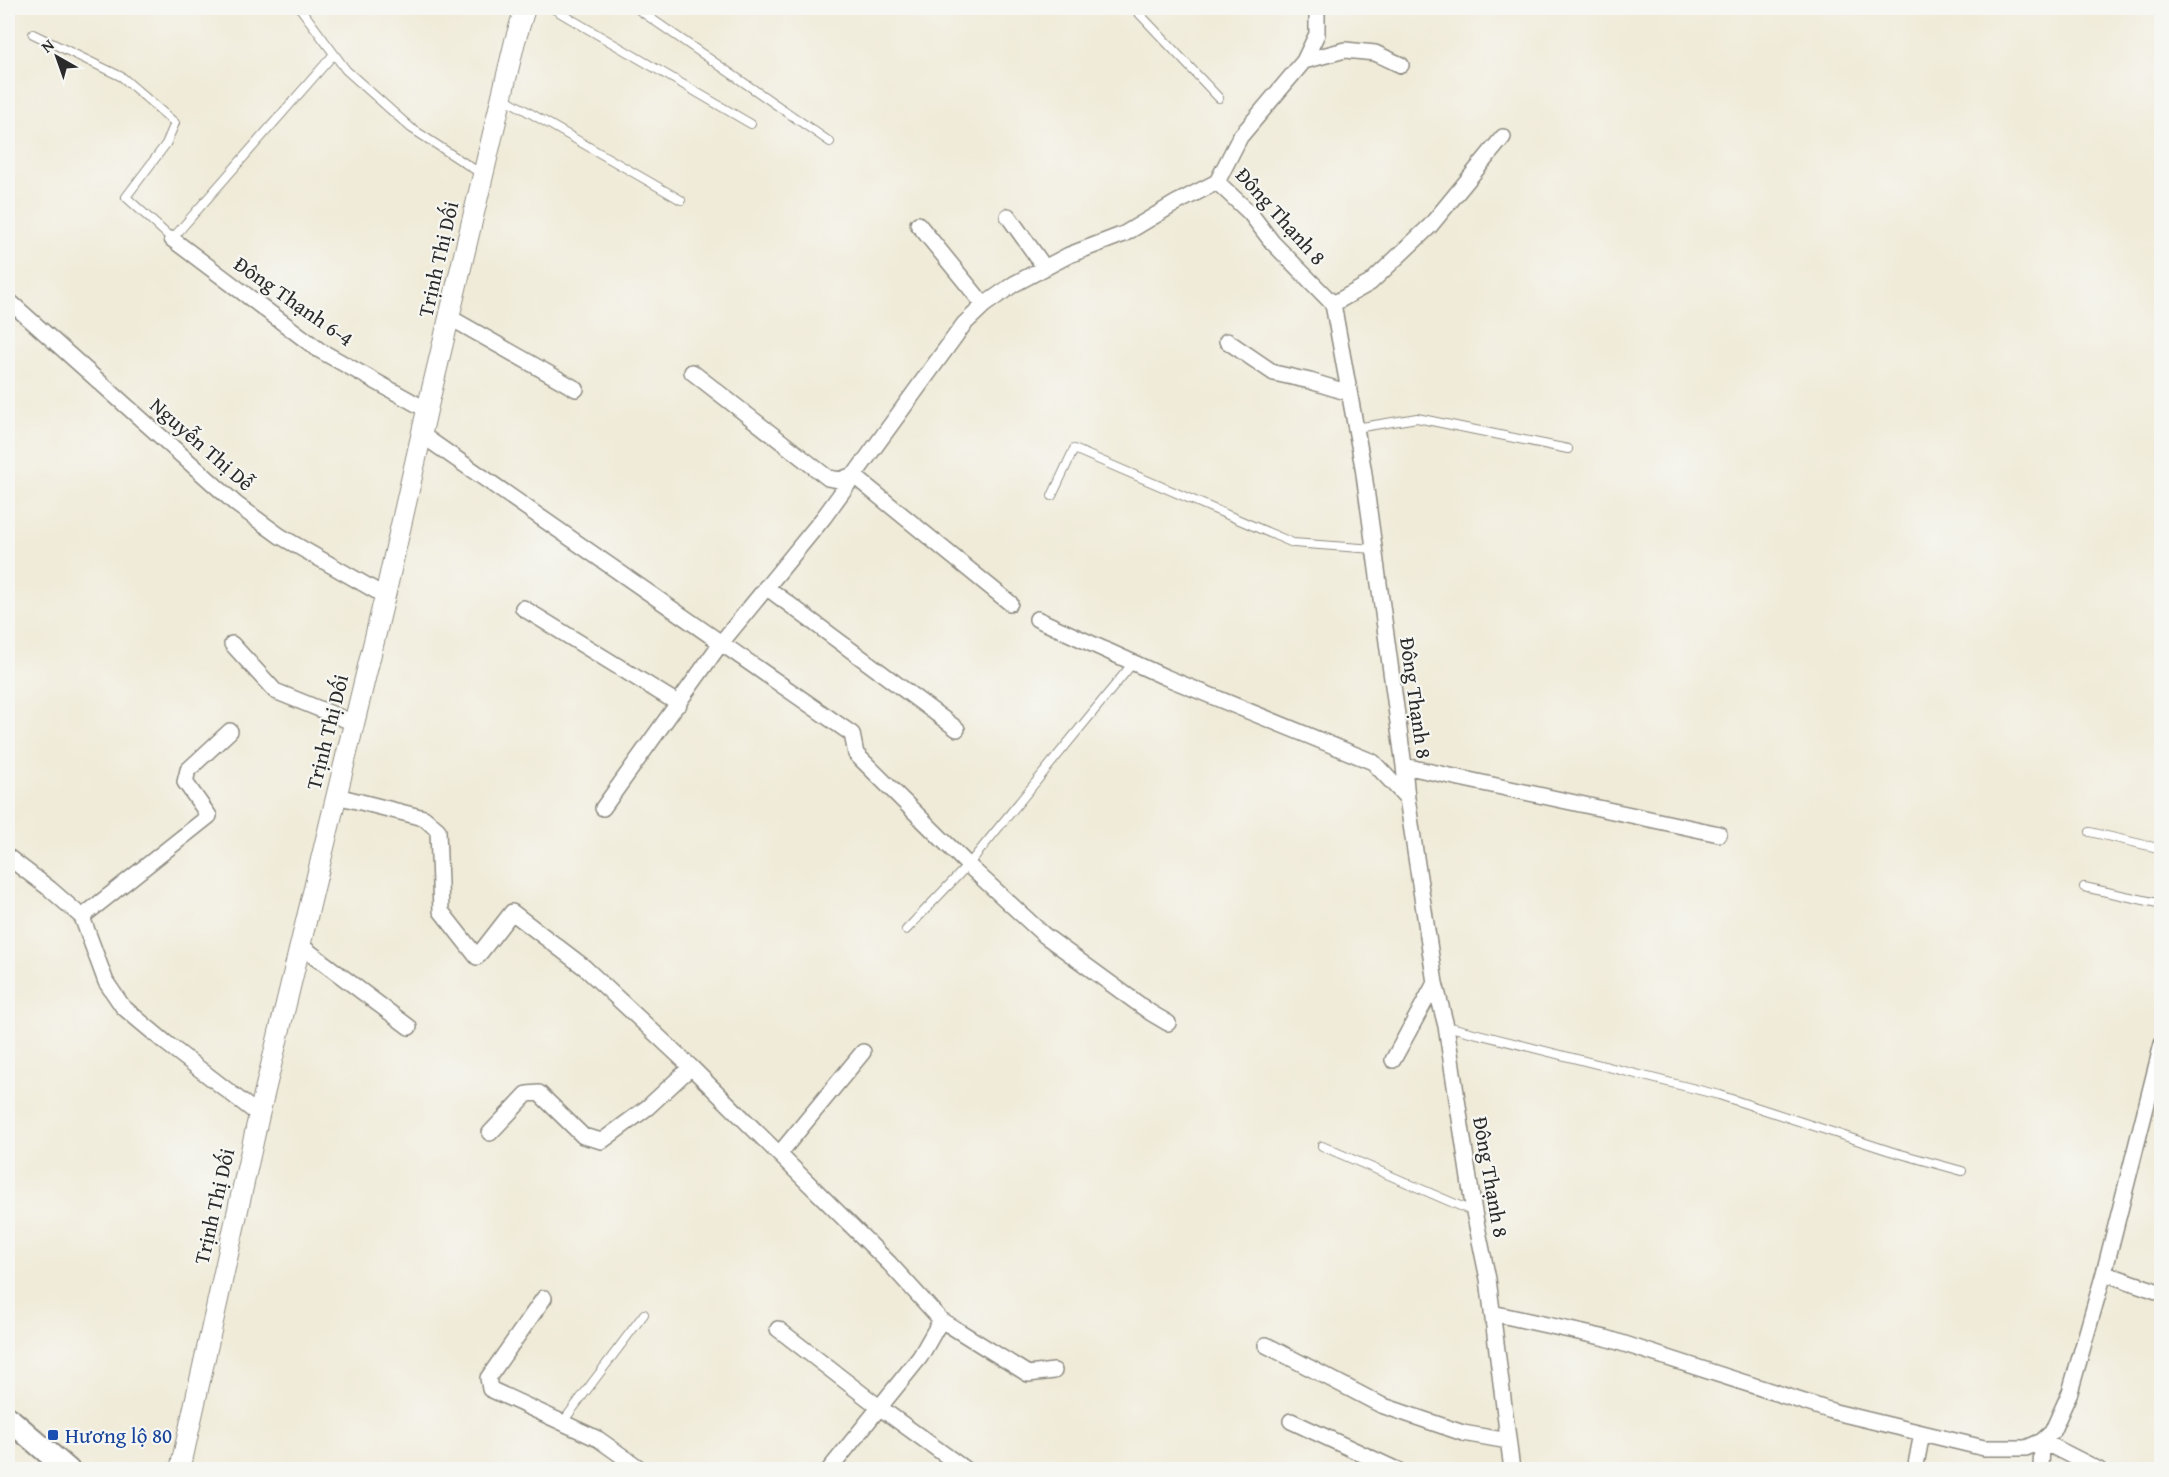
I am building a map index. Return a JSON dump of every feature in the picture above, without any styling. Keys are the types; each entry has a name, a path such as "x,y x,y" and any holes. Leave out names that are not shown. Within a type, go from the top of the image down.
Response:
{"main road":[{"path":"8,1418 68,1470"}],"street":[{"name":"Trịnh Thị Dối","path":"180,1470 259,1115 385,596 515,41 525,8"},
{"name":"Đông Thạnh 8","path":"1317,8 1317,34 1304,61 1239,137 1217,182 1250,213 1272,242 1334,304 1374,549 1407,798 1435,983 1446,1026 1474,1212 1488,1278 1512,1470"},
{"path":"1304,61 1346,50 1375,53 1401,65"},
{"path":"1334,304 1370,283 1430,226 1503,137"},
{"path":"603,808 721,643 824,517 933,370 964,324 984,305 1014,285 1070,255 1124,234 1176,202 1217,182"},
{"path":"1008,216 1045,268"},
{"path":"918,224 984,305"},
{"name":"Đông Thạnh 6-4","path":"172,239 319,350 427,410"},
{"name":"Nguyễn Thị Dễ","path":"8,300 236,504 280,536 385,596"},
{"path":"449,317 576,389"},
{"path":"1227,341 1274,373 1349,393"},
{"path":"692,372 828,478 840,480 853,476"},
{"path":"422,435 852,734 856,754 968,866 1044,935 1150,1013 1168,1023"},
{"path":"853,476 1010,603"},
{"path":"766,587 957,729"},
{"path":"523,608 679,704"},
{"path":"1036,619 1281,726 1373,762 1407,798"},
{"path":"232,644 275,691 354,723"},
{"path":"82,917 209,816 185,782 188,770 230,731"},
{"path":"1404,766 1719,834"},
{"path":"337,796 424,818 438,830 441,911 477,957 512,912 584,967 691,1067 889,1263 941,1320 1028,1374 1054,1371"},
{"path":"8,857 82,917 106,982 123,1007 259,1115"},
{"path":"300,945 409,1027"},
{"path":"1393,1060 1435,983"},
{"path":"1492,1313 1606,1338 1835,1412 1984,1448 2026,1448 2042,1441 2052,1432 2070,1392 2104,1273 2162,1044"},
{"path":"780,1153 863,1052"},
{"path":"490,1133 526,1094 539,1093 582,1136 602,1142 648,1107 691,1067"},
{"path":"2104,1273 2162,1293"},
{"path":"544,1298 488,1378 490,1389 598,1439 642,1470"},
{"path":"829,1470 920,1357 941,1320"},
{"path":"778,1329 966,1470"},
{"path":"1266,1345 1381,1405 1463,1433 1508,1441"},
{"path":"1291,1421 1396,1470"},
{"path":"1915,1470 1922,1433"},
{"path":"2040,1470 2042,1441"},
{"path":"2042,1441 2099,1470"}],"lane":[{"path":"300,8 346,70 411,128 483,175"},
{"path":"552,8 752,124"},
{"path":"636,8 830,142"},
{"path":"1134,8 1219,98"},
{"path":"33,34 123,77 175,123 166,144 126,197 172,239 334,54"},
{"path":"502,98 681,200"},
{"path":"1356,428 1417,418 1568,449"},
{"path":"1052,496 1074,449 1293,543 1374,549"},
{"path":"906,930 968,866 1133,663"},
{"path":"2090,832 2162,849"},
{"path":"2084,887 2162,904"},
{"path":"1446,1026 1719,1095 1890,1151 1962,1171"},
{"path":"1322,1146 1474,1212"},
{"path":"562,1423 644,1314"}],"place":[{"name":"Hương lộ 80","path":"53,1435"}]}
